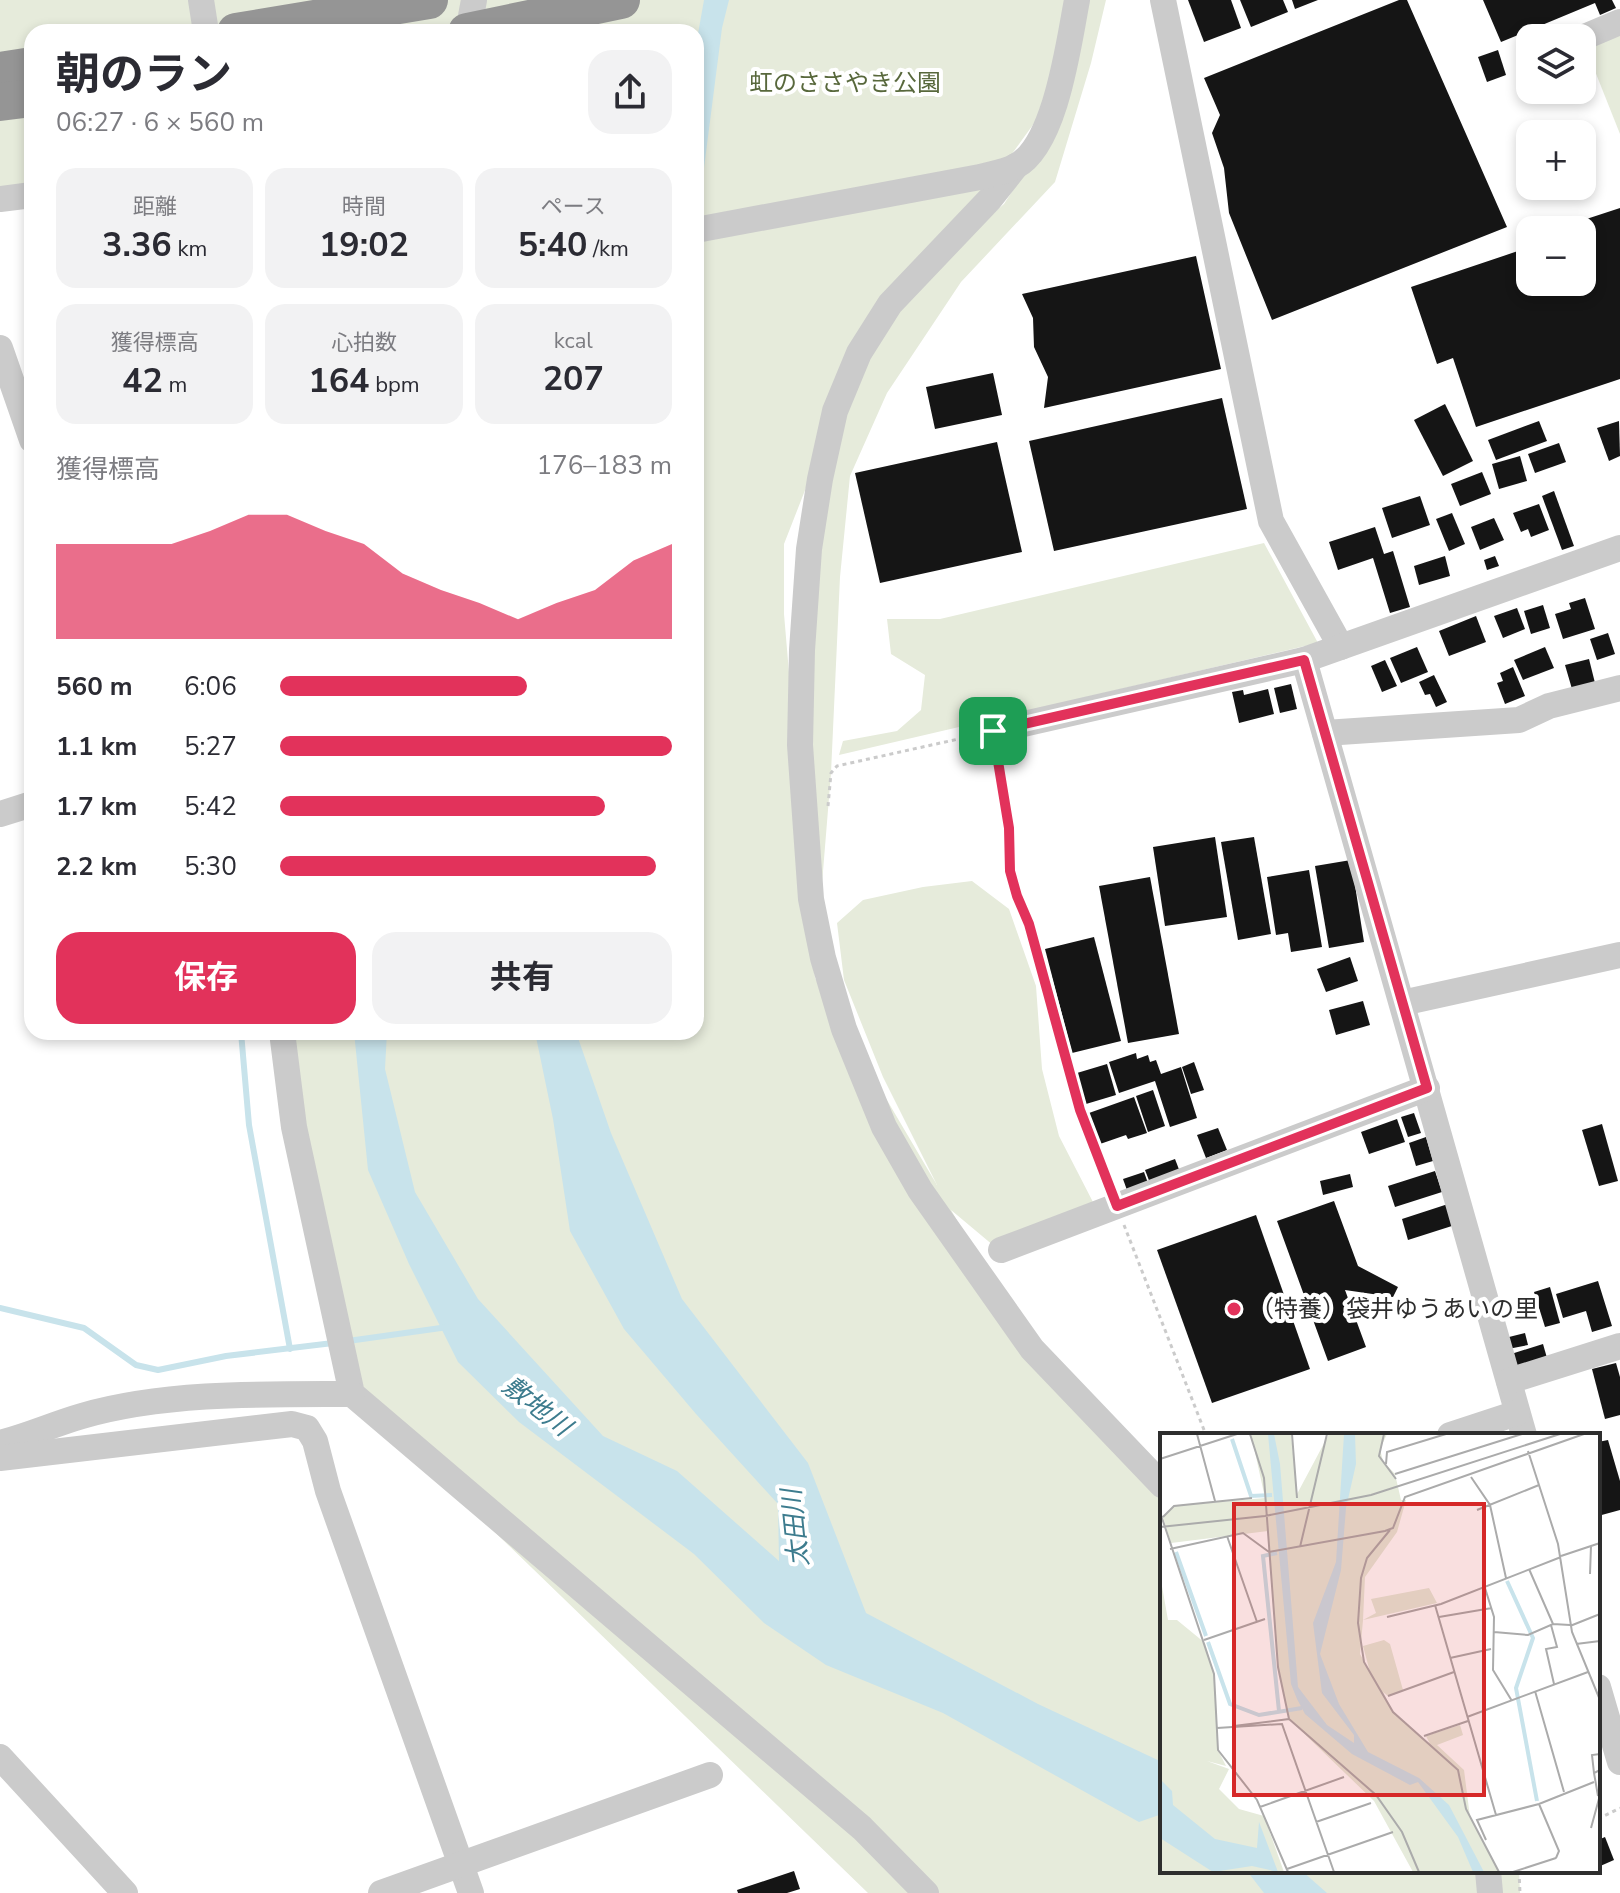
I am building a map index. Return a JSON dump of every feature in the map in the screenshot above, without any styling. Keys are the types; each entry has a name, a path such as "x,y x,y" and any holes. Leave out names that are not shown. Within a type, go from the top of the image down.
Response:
{"highway":[{"path":"284,24 429,0"},
{"path":"506,24 621,0"},
{"path":"0,71 24,67"},
{"path":"0,102 24,99"}],"street":[{"path":"201,0 205,24"},
{"path":"469,24 474,0"},
{"path":"1077,0 1061,86 1030,155 1016,166 990,199 890,304 859,353 835,411 809,549 800,745 811,899 823,958 844,1029 884,1127 920,1190 1032,1349 1160,1483"},
{"path":"1163,0 1271,521 1341,647"},
{"path":"1596,32 1620,22"},
{"path":"704,229 980,177 1016,166"},
{"path":"0,199 24,196"},
{"path":"0,348 24,417"},
{"path":"993,731 1304,660 1620,548"},
{"path":"1304,660 1520,1424 1463,1433"},
{"path":"1325,733 1519,720 1549,706 1620,688"},
{"path":"0,814 24,806"},
{"path":"1402,1003 1620,955"},
{"path":"283,1040 294,1127 352,1394 862,1828 926,1893"},
{"path":"1001,1250 1427,1088"},
{"path":"1509,1381 1620,1346"},
{"path":"0,1443 83,1415 152,1403 218,1397 352,1394"},
{"path":"0,1458 292,1424 307,1428 315,1441 328,1491 471,1893"},
{"path":"1600,1694 1620,1762"},
{"path":"0,1757 125,1893"},
{"path":"381,1893 710,1775"},
{"path":"1488,1873 1490,1893"}],"path":[{"path":"827,819 831,773 837,766 993,731 1009,828 1010,871 1029,924 1080,1110 1205,1433"},
{"path":"1600,1818 1620,1808"},
{"path":"1519,1873 1520,1893"}],"green space":[{"path":"0,0 200,0 203,24 24,24 24,200 0,202"},
{"name":"虹のささやき公園","path":"210,0 1075,0 1061,86 928,270 1004,204 1065,109 1082,0 1106,0 1091,63 1055,182 961,282 887,393 850,476 840,577 831,773 821,896 801,770 817,501 845,388 784,544 784,614 815,978 937,1185 883,1077 844,980 837,923 863,900 923,887 972,881 1009,909 1036,986 1042,1069 1059,1136 1095,1206 994,1246 951,1210 1032,1350 1160,1478 1160,1873 1519,1873 1520,1893 868,1893 352,1394 285,1040 704,1040 704,24 211,24"},
{"path":"1620,33 1620,134 1596,74 1596,42"},
{"path":"1264,543 1318,643 839,755 843,741 897,731 921,710 925,675 891,654 887,619 940,619"}],"water":[{"path":"704,0 729,0 722,28 704,168 704,24 700,24"},
{"path":"355,1040 387,1040 385,1069 415,1192 478,1299 603,1436 677,1471 779,1561 778,1504 624,1329 570,1231 553,1119 537,1040 579,1040 611,1133 682,1299 808,1463 866,1613 1038,1704 1160,1761 1160,1815 1139,1822 943,1713 826,1665 764,1623 694,1554 519,1422 458,1362 409,1264 368,1170"},
{"path":"1249,1873 1304,1873 1327,1893 1264,1893"}],"building":[{"path":"1188,0 1231,0 1241,28 1204,42"},
{"path":"1240,0 1283,0 1288,12 1251,27"},
{"path":"1292,0 1318,0 1295,9"},
{"path":"1399,0 1407,0 1507,227 1272,320 1229,213 1224,168 1212,133 1220,115 1204,78"},
{"path":"1483,0 1612,0 1616,8 1600,15 1595,3 1544,24 1516,24 1516,36 1501,42"},
{"path":"1498,50 1506,75 1487,82 1478,57"},
{"path":"1620,208 1620,379 1476,427 1453,358 1437,364 1411,287 1516,252 1516,296 1596,296 1596,216"},
{"path":"1196,256 1221,369 1044,408 1048,377 1034,347 1033,318 1022,294"},
{"path":"993,373 1002,415 935,429 926,387"},
{"path":"1222,398 1247,509 1054,551 1029,441"},
{"path":"1445,404 1473,461 1443,476 1414,420"},
{"path":"1539,421 1547,441 1496,460 1488,440"},
{"path":"1619,421 1620,456 1609,461 1597,428"},
{"path":"997,442 1022,552 880,583 855,473"},
{"path":"1559,443 1566,462 1535,473 1528,454"},
{"path":"1520,456 1527,481 1499,489 1492,464"},
{"path":"1482,472 1491,494 1460,506 1451,484"},
{"path":"1554,491 1574,546 1562,550 1542,496"},
{"path":"1420,496 1430,525 1392,538 1382,508"},
{"path":"1539,504 1549,530 1531,537 1528,529 1521,532 1513,513"},
{"path":"1452,513 1465,544 1449,551 1436,519"},
{"path":"1494,518 1504,540 1480,550 1471,527"},
{"path":"1375,527 1384,554 1393,551 1410,607 1390,613 1373,558 1338,570 1329,542"},
{"path":"1445,556 1450,576 1419,585 1414,566"},
{"path":"1495,556 1499,566 1487,570 1484,560"},
{"path":"1585,598 1595,629 1563,639 1555,614 1571,609 1569,603"},
{"path":"1543,605 1550,628 1531,634 1524,611"},
{"path":"1517,608 1525,629 1503,638 1494,616"},
{"path":"1476,616 1486,642 1449,656 1439,631"},
{"path":"1608,633 1615,654 1597,660 1590,639"},
{"path":"1417,647 1428,672 1401,683 1390,658"},
{"path":"1545,647 1554,668 1523,680 1514,660"},
{"path":"1589,659 1595,683 1572,689 1565,665"},
{"path":"1385,660 1397,686 1382,692 1371,666"},
{"path":"1513,667 1525,696 1505,704 1497,683 1503,681 1500,673"},
{"path":"1434,675 1447,702 1436,707 1419,682"},
{"path":"1291,684 1297,709 1280,713 1274,688"},
{"path":"1268,689 1274,714 1239,723 1232,692 1243,690 1244,695"},
{"path":"1215,837 1227,917 1165,926 1153,847"},
{"path":"1254,837 1271,934 1238,940 1221,842"},
{"path":"1351,860 1364,942 1329,948 1315,866"},
{"path":"1309,870 1322,947 1291,952 1288,933 1276,935 1267,877"},
{"path":"1150,877 1179,1034 1128,1043 1099,886"},
{"path":"1094,937 1121,1041 1072,1053 1045,949"},
{"path":"1350,957 1358,981 1326,992 1317,969"},
{"path":"1363,1001 1370,1025 1336,1035 1329,1010"},
{"path":"1136,1053 1137,1059 1148,1055 1150,1062 1156,1060 1161,1074 1181,1067 1197,1118 1170,1127 1155,1081 1119,1093 1109,1062"},
{"path":"1194,1062 1204,1090 1191,1094 1182,1067"},
{"path":"1107,1064 1116,1095 1086,1104 1077,1073"},
{"path":"1153,1090 1165,1126 1148,1132 1136,1096"},
{"path":"1134,1097 1147,1133 1128,1139 1126,1135 1100,1144 1089,1113"},
{"path":"1414,1113 1421,1133 1408,1137 1401,1117"},
{"path":"1397,1119 1405,1142 1369,1154 1361,1132"},
{"path":"1602,1124 1618,1181 1599,1186 1582,1130"},
{"path":"1218,1128 1227,1150 1206,1158 1197,1135"},
{"path":"1426,1137 1433,1161 1416,1166 1409,1143"},
{"path":"1175,1159 1180,1172 1150,1183 1145,1170"},
{"path":"1435,1171 1442,1192 1395,1207 1388,1186"},
{"path":"1144,1172 1149,1186 1128,1193 1123,1179"},
{"path":"1350,1174 1353,1187 1323,1195 1320,1181"},
{"path":"1334,1201 1358,1266 1398,1287 1393,1297 1345,1290 1366,1347 1328,1361 1277,1221"},
{"path":"1448,1204 1455,1225 1408,1240 1402,1219"},
{"name":"（特養）袋井ゆうあいの里","path":"1256,1215 1310,1369 1212,1403 1157,1250"},
{"path":"1598,1281 1612,1326 1592,1332 1586,1311 1563,1318 1556,1294"},
{"path":"1550,1287 1560,1323 1545,1327 1534,1292"},
{"path":"1525,1333 1528,1345 1508,1349 1505,1338"},
{"path":"1543,1344 1547,1358 1512,1369 1508,1355"},
{"path":"1616,1363 1620,1377 1620,1415 1605,1419 1592,1369"},
{"path":"1608,1440 1620,1481 1620,1510 1600,1515 1600,1442"},
{"path":"1605,1837 1614,1860 1600,1866 1600,1839"},
{"path":"794,1871 800,1889 787,1893 738,1893 737,1890"}],"waterway":[{"path":"242,1040 249,1125 290,1349"},
{"path":"0,1308 84,1328 136,1365 158,1370 226,1356 333,1343"},
{"path":"348,1341 448,1327"}],"place":[{"name":"（特養）袋井ゆうあいの里","path":"1234,1309"}],"route":[{"path":"1304,660 1427,1088 1117,1206 1080,1110 1029,924 1010,871 1009,828 993,731 1304,660"}],"water label":[{"name":"敷地川","path":"537,1406"},
{"name":"太田川","path":"795,1528"}]}
